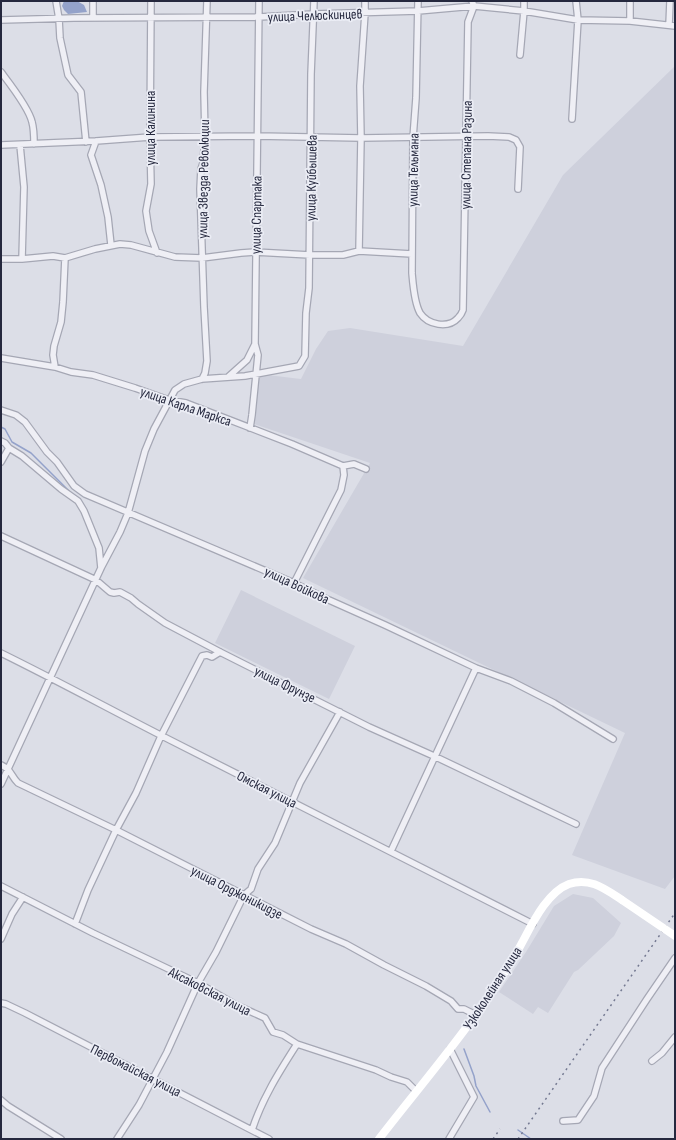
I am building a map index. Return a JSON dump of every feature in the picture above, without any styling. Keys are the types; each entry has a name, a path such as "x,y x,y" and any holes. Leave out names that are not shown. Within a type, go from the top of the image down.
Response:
{"street":[{"path":"56,1 60,38 68,75 81,92 86,142"},
{"path":"93,1 93,18"},
{"name":"улица Калинина","path":"151,1 151,184 146,211 149,231 157,253"},
{"name":"улица Звезда Революции","path":"202,379 208,361 202,258 200,189 201,169 204,163 205,137 204,92 207,1"},
{"name":"улица Спартака","path":"250,428 258,355 255,344 255,252 259,1"},
{"name":"улица Куйбышева","path":"256,374 299,366 305,356 310,255 311,74 314,1"},
{"path":"359,251 361,138 360,86 365,1"},
{"name":"улица Тельмана","path":"418,1 416,98 413,138 413,290 420,312 424,318 441,325"},
{"path":"520,55 524,1"},
{"path":"572,119 578,20 576,1"},
{"path":"630,1 630,21"},
{"path":"670,1 672,25"},
{"name":"улица Челюскинцев","path":"1,20 151,17 259,18 314,14 418,11 473,4 578,20 630,21 672,25"},
{"name":"улица Степана Разина","path":"441,325 453,322 459,317 463,310 468,22 473,4"},
{"path":"1,72 10,83 32,120 34,144"},
{"path":"1,145 86,142 150,137 257,136 413,138 501,136 516,140 520,147 518,189"},
{"path":"96,141 91,155 101,184 108,217 111,245"},
{"path":"20,144 24,193 22,259"},
{"path":"1,259 22,259 53,256 65,258 111,245 131,245 175,257 202,258 255,252 343,255 359,251 412,254"},
{"path":"56,367 53,355 62,315 65,258"},
{"path":"227,377 247,360 255,344"},
{"name":"улица Карла Маркса","path":"1,358 56,367 119,383 169,400 186,403 292,444 343,466 354,464 366,469"},
{"path":"1,784 101,568 115,543 128,513 154,429 169,400 176,390 184,384 202,379 256,374"},
{"name":"улица Войкова","path":"1,410 16,415 25,422 74,486 85,494 294,582 329,600 476,668 511,681 554,703 613,739"},
{"path":"1,441 78,501 99,548 101,568"},
{"path":"1,462 9,448"},
{"path":"294,582 341,490 344,475 343,466"},
{"name":"улица Фрунзе","path":"1,536 96,580 110,592 120,592 131,598 165,623 369,727 436,757 576,824"},
{"path":"75,924 88,890 116,830 136,793 161,736 202,656 212,657 220,652"},
{"name":"Омская улица","path":"1,653 51,677 161,736 533,924"},
{"path":"391,851 436,757 476,668"},
{"path":"117,1139 153,1079 167,1052 198,983 216,952 244,895 251,889 258,869 274,843 293,803 300,784 340,712"},
{"name":"улица Орджоникидзе","path":"1,765 8,769 18,783 116,830 311,929 346,944 426,986 451,1001 458,1009 464,1009 476,1015"},
{"name":"Узкоколейная улица","path":"379,1139 476,1015 513,958 545,904 555,892 568,884 581,882 594,884 622,900 675,936"},
{"name":"Аксаковская улица","path":"1,886 75,924 198,983 236,1005 265,1018 273,1032 283,1035 297,1044 376,1070 407,1082 416,1091"},
{"path":"1,939 12,914 22,897"},
{"path":"563,1121 578,1120 594,1096 602,1068 675,958"},
{"name":"Первомайская улица","path":"3,1003 269,1139"},
{"path":"652,1061 662,1053 675,1037"},
{"path":"252,1130 257,1114 271,1085 297,1044"},
{"path":"449,1139 474,1097 450,1049"},
{"path":"1,1100 8,1106 61,1139"}],"shaded area":[{"path":"675,66 675,876 665,889 572,855 625,733 303,578 370,463 254,424 259,374 301,379 316,349 328,331 350,328 463,346 563,175"},
{"path":"241,590 355,646 329,699 215,643"},
{"path":"573,894 593,898 621,923 614,936 574,972 548,1013 538,1007 533,1014 499,992 554,906"}],"water":[{"path":"64,1 77,1 84,5 87,12 68,14 62,6"}],"waterway":[{"path":"1,427 5,429 12,442 31,453 70,492"},
{"path":"464,1049 476,1086 490,1112"},
{"path":"518,1130 531,1139"}],"railway":[{"path":"518,1139 675,913"},
{"path":"493,1139 500,1129"}]}
